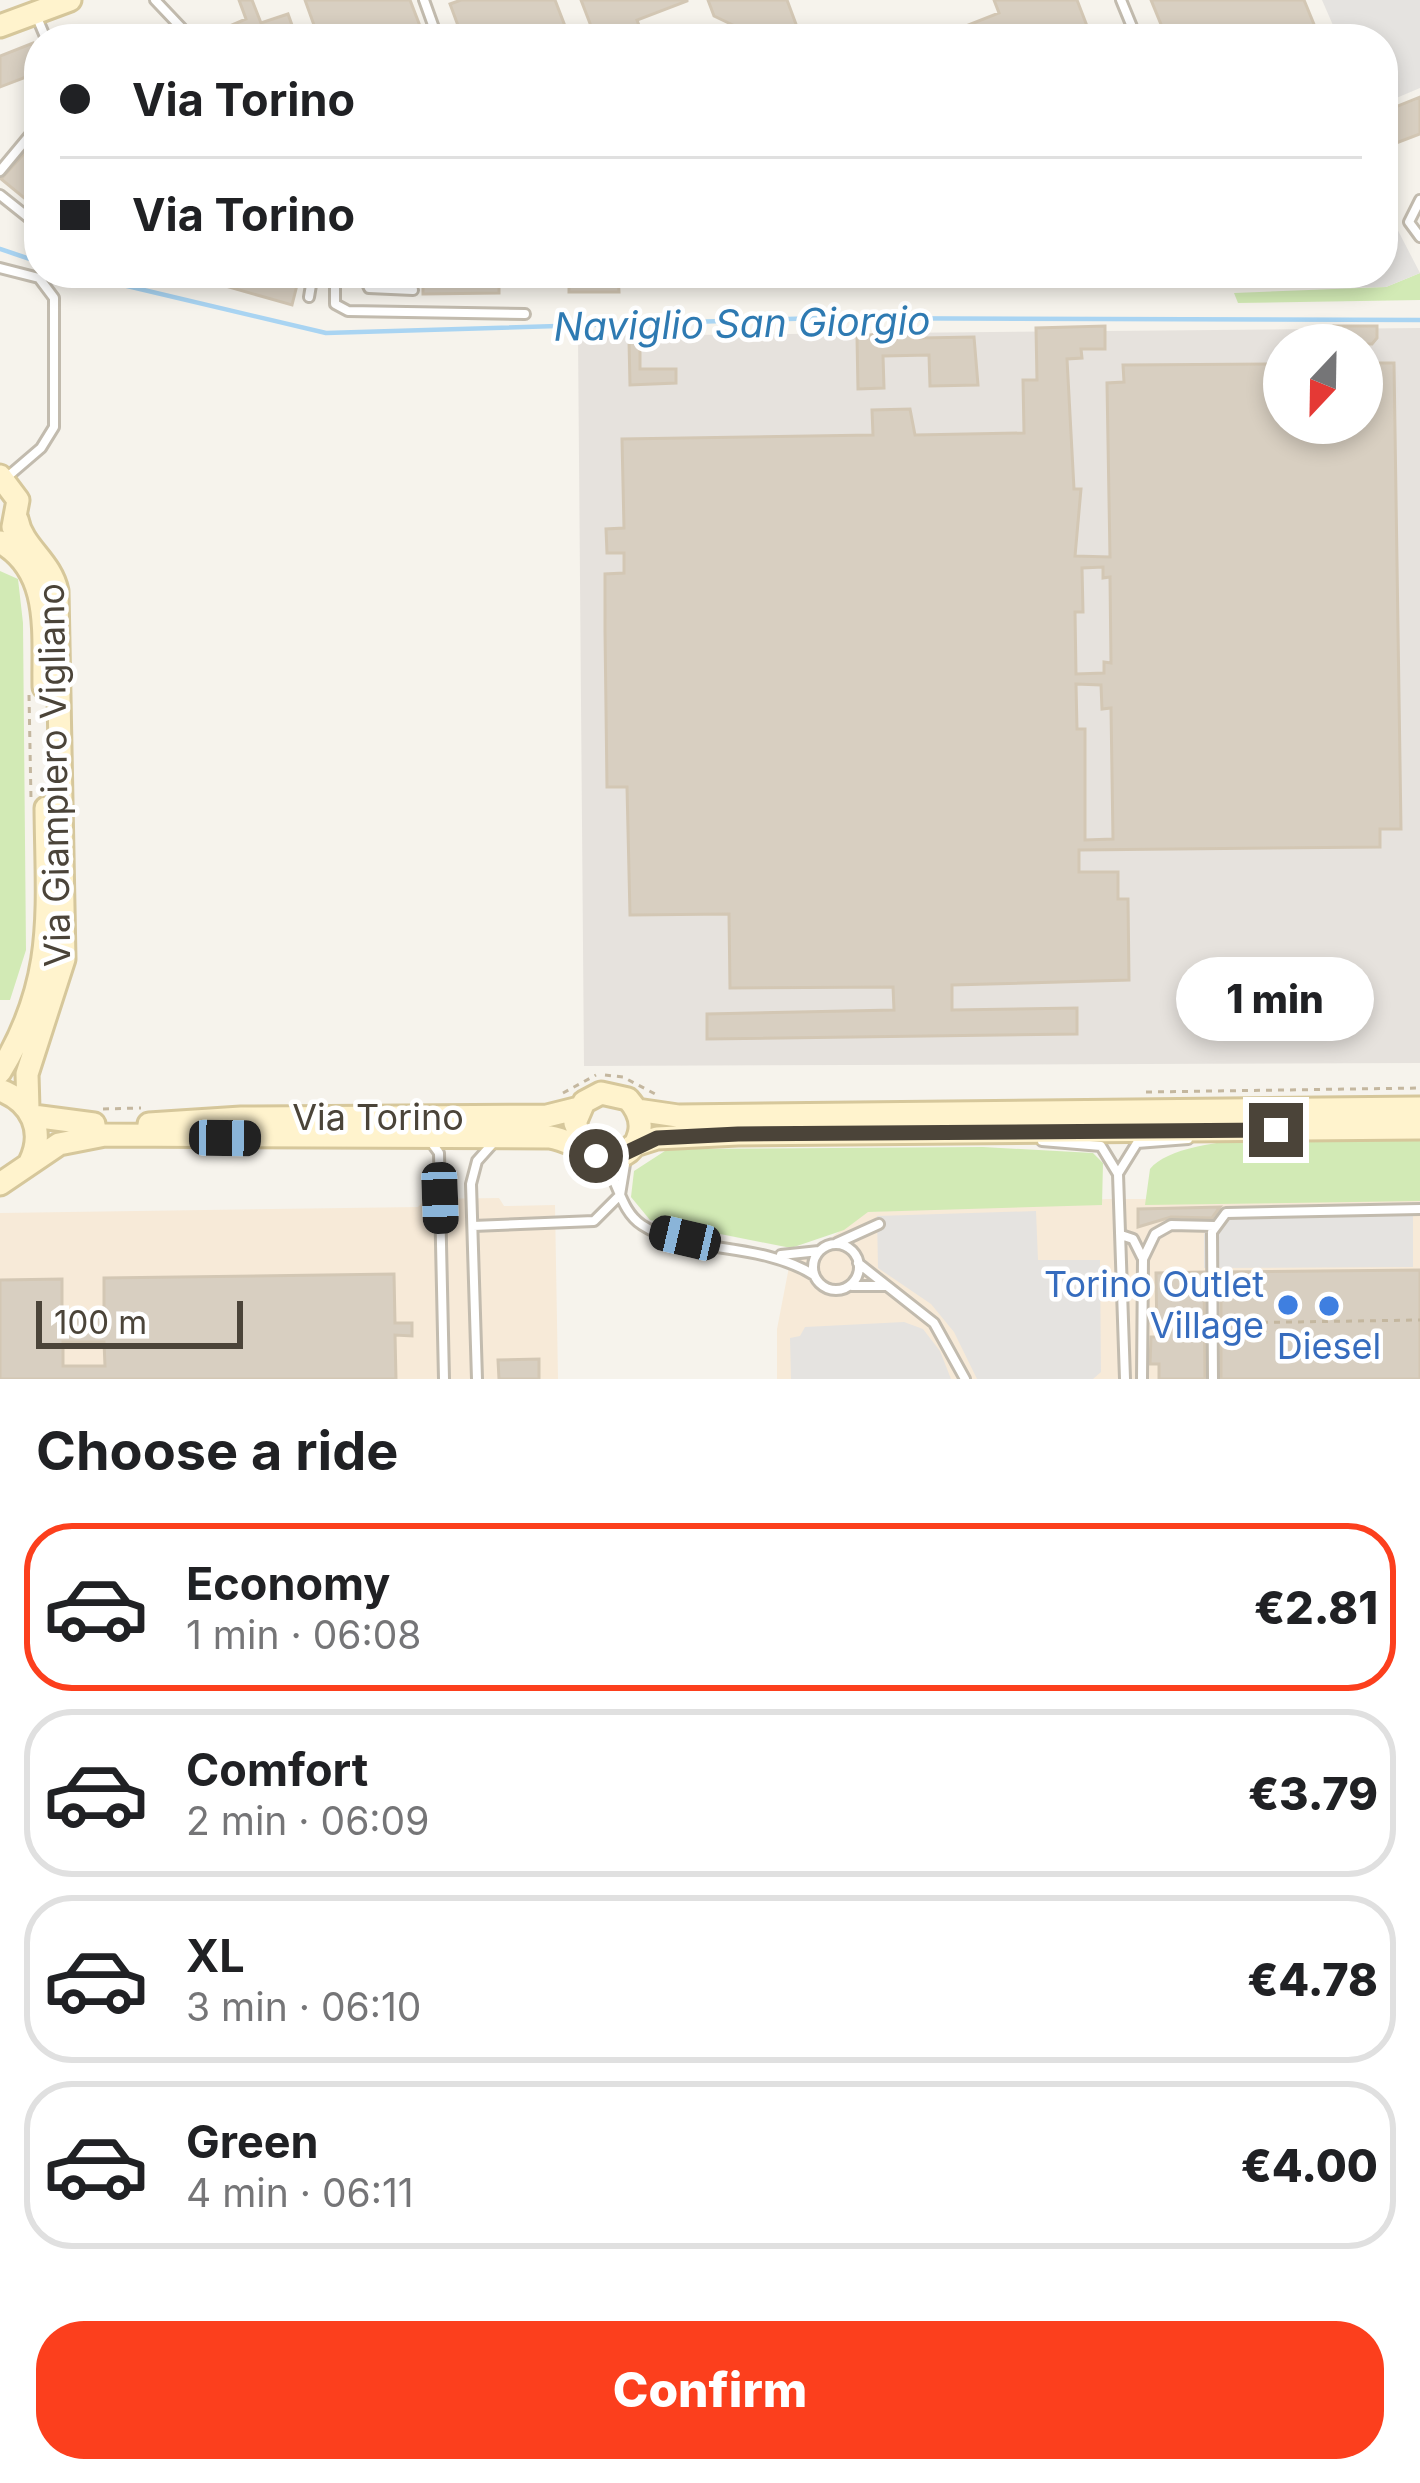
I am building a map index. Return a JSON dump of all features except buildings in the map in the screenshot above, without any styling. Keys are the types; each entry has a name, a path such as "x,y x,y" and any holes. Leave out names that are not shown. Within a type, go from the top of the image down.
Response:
{"main road":[{"path":"0,26 70,0"},
{"name":"Via Giampiero Vigliano","path":"2,477 18,500 23,537 45,560 56,583 64,959 27,1073 37,1143 27,1168"},
{"path":"0,541 17,518"},
{"name":"Via Giampiero Vigliano","path":"0,541 31,568 40,598 47,928 42,981 0,1072"},
{"path":"0,1090 30,1113"},
{"path":"1420,1108 678,1116 637,1110 610,1092 594,1095 579,1108 575,1130 588,1152 608,1158 657,1138 738,1134 1420,1128"},
{"name":"Via Torino","path":"30,1113 74,1124 142,1124 241,1118 547,1116 579,1108"},
{"path":"630,1149 640,1128 637,1110"},
{"name":"Via Torino","path":"0,1184 71,1138 105,1135 570,1139 588,1152"}],"lane":[{"path":"155,0 178,24"},
{"path":"35,13 40,24"},
{"path":"0,171 24,142"},
{"path":"0,195 24,214"},
{"path":"1420,200 1409,214 1420,237"},
{"path":"2,477 41,448 54,427 55,321 50,288"},
{"path":"309,297 310,288"},
{"path":"334,288 335,304 348,311 525,314"},
{"path":"369,288 413,290"},
{"path":"1118,1174 1137,1143 1228,1131"},
{"path":"1021,1134 1101,1146 1118,1174 1124,1379"},
{"path":"477,1379 474,1171 483,1152 498,1139"},
{"path":"430,1140 439,1154 444,1379"},
{"path":"473,1226 594,1221 620,1195 630,1149"},
{"path":"588,1152 611,1172 620,1195 645,1228 779,1256 814,1275 827,1288 892,1288"},
{"path":"1213,1379 1214,1226 1226,1213 1420,1209"},
{"path":"779,1256 819,1251 879,1224"},
{"path":"1143,1259 1162,1229 1214,1226"},
{"path":"848,1286 866,1228"},
{"path":"1120,1235 1133,1240 1143,1259 1142,1379"},
{"path":"834,1244 934,1323 964,1379"},
{"path":"814,1275 819,1251"}],"path":[{"path":"29,688 31,805"},
{"path":"555,1099 582,1078 609,1074 660,1097"},
{"path":"1133,1092 1420,1088"},
{"path":"94,1109 161,1108"},
{"path":"1208,1323 1420,1320"}],"shaded area":[{"path":"1322,0 1420,0 1420,88 1398,97 1398,24 1332,24"},
{"path":"1398,231 1420,273 1398,282"},
{"path":"1383,328 1420,328 1420,1063 584,1066 578,336 1263,329 1263,444 1383,444"},
{"path":"499,1198 504,1206 555,1205 558,1379 0,1379 0,1213 418,1207 426,1199"},
{"name":"Torino Outlet Village","path":"1107,1199 1420,1199 1420,1379 777,1379 777,1329 789,1267 867,1212"},
{"path":"1413,1203 1413,1267 1204,1268 1204,1234 1226,1209"},
{"path":"1036,1211 1038,1260 1100,1260 1101,1372 1093,1379 977,1379 954,1332 931,1304 878,1268 877,1216"},
{"path":"904,1322 923,1329 940,1351 951,1379 791,1379 790,1338 800,1336 805,1327"}],"green space":[{"path":"1420,273 1420,300 1238,303 1234,293 1398,288 1398,282"},
{"path":"0,571 18,579 23,623 26,950 10,1000 0,1000"},
{"path":"1277,1137 1420,1137 1420,1201 1145,1205 1150,1169 1198,1146"},
{"path":"983,1147 1093,1153 1103,1163 1102,1205 868,1212 844,1230 791,1248 650,1220 631,1197 634,1171 668,1149"}],"waterway":[{"name":"Naviglio San Giorgio","path":"0,249 24,257"},
{"name":"Naviglio San Giorgio","path":"136,288 326,333 822,318 1420,320"}],"place":[{"name":"Torino Outlet Village","path":"1288,1305"},
{"name":"Diesel","path":"1329,1306"}],"route":[{"path":"596,1156 619,1156 657,1138 738,1134 1276,1130"}]}
